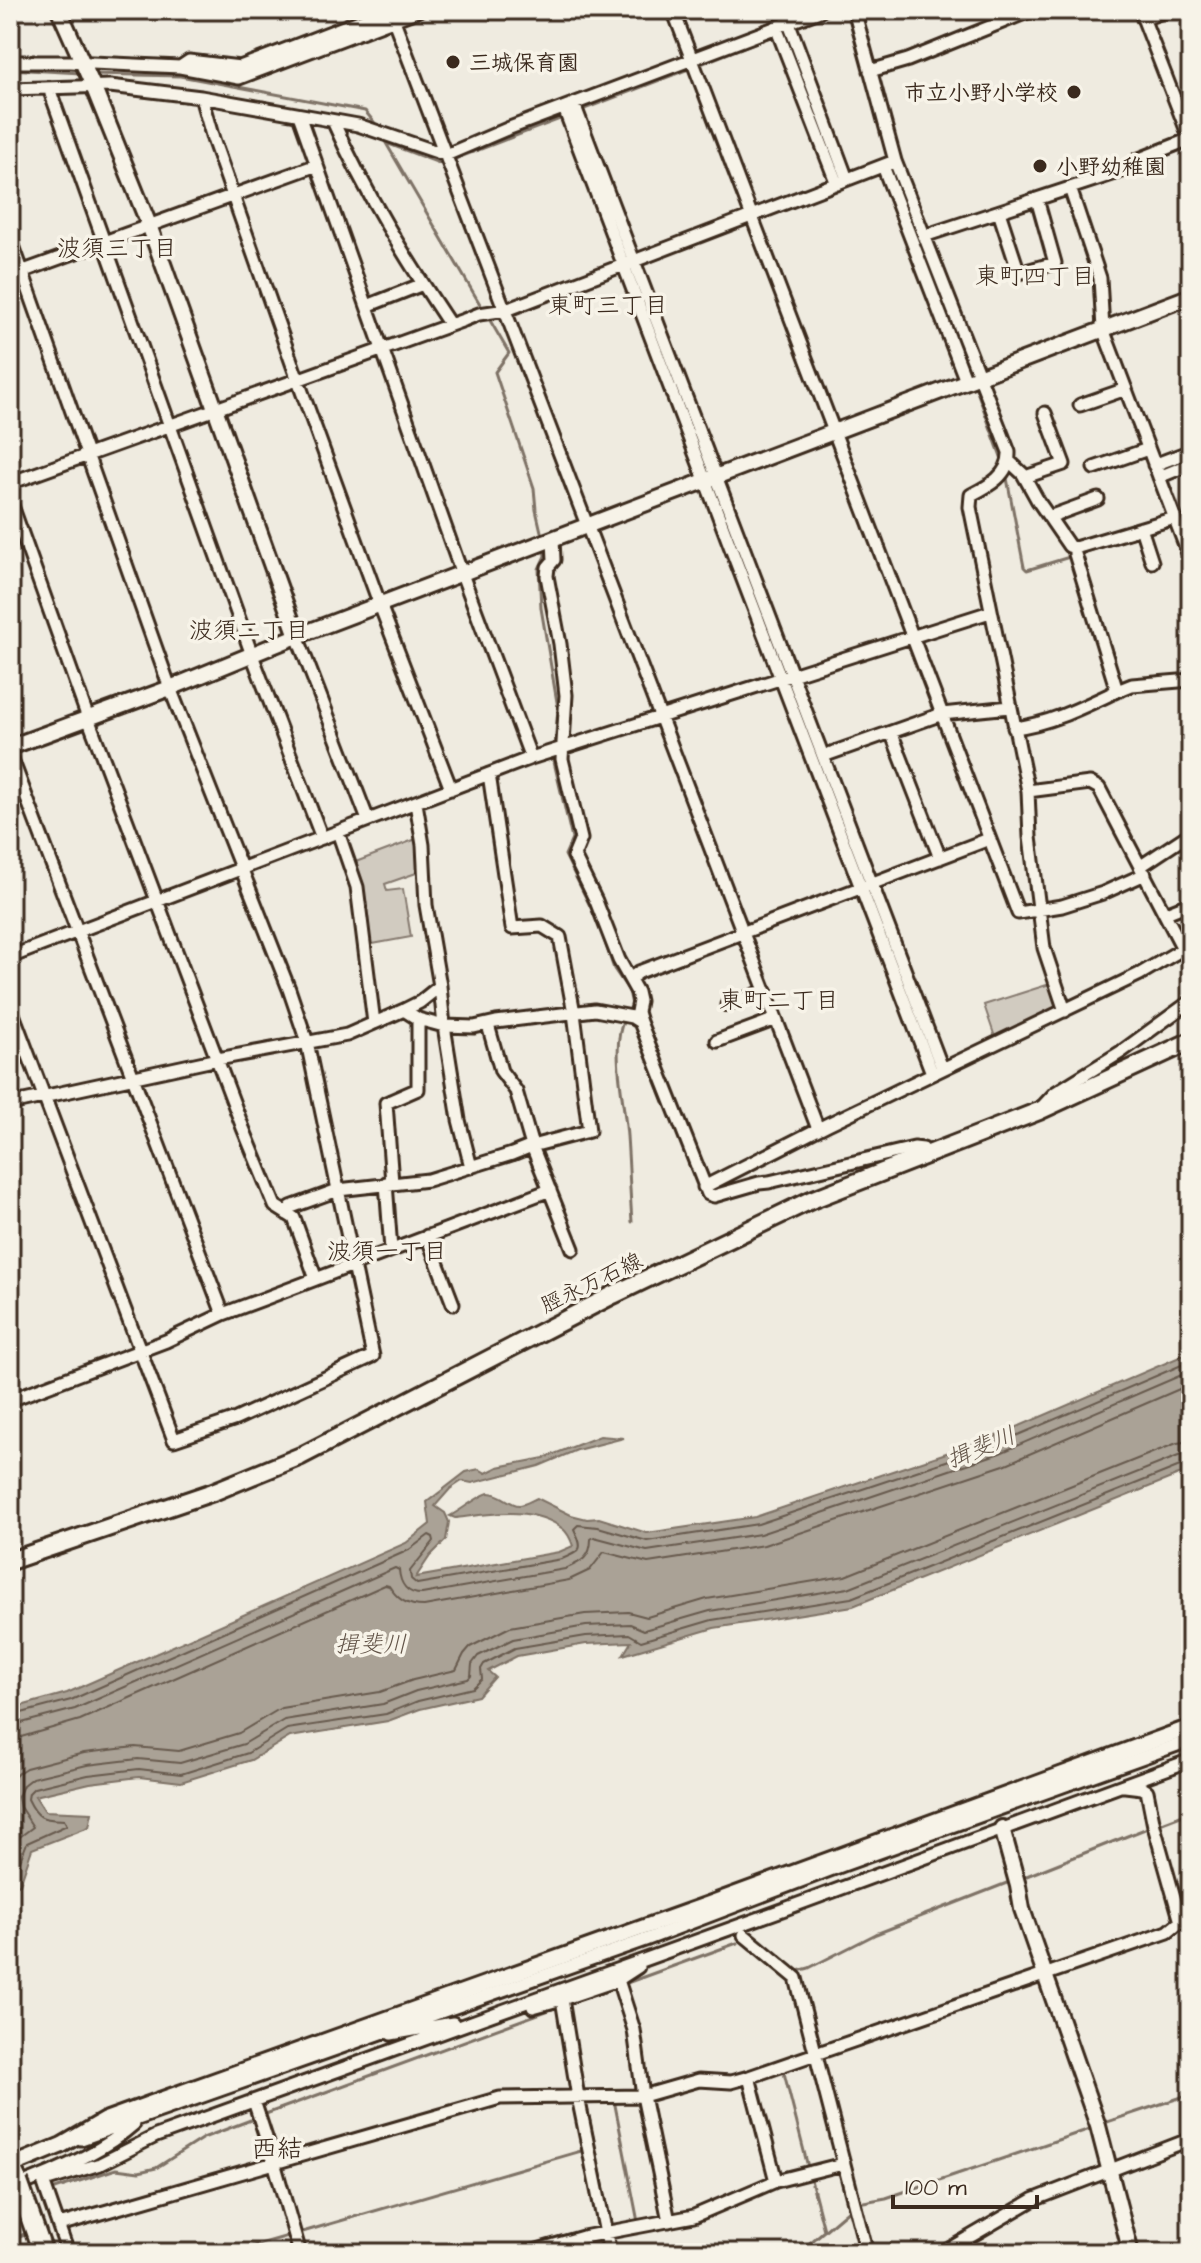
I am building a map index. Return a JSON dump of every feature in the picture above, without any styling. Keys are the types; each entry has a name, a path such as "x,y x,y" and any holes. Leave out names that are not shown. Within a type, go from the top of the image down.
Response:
{"main road":[{"name":"脛永万石線","path":"10,1561 213,1492 301,1456 613,1295 811,1200 1039,1111 1191,1041"},
{"path":"12,2174 43,2253"}],"street":[{"path":"59,10 149,225 297,636 368,820"},
{"path":"10,62 180,67 239,78 391,13 419,10"},
{"path":"673,10 1018,913 1062,906 1103,893 1143,870 1191,833"},
{"path":"784,10 842,182"},
{"path":"10,89 93,86 201,97 358,125 446,155 822,10"},
{"path":"854,10 895,161 972,379"},
{"path":"870,71 917,57 1030,10"},
{"path":"924,236 1134,167 1137,160 1190,139 1142,15 1168,10"},
{"path":"391,13 818,1129"},
{"path":"776,27 842,182"},
{"path":"51,88 252,655 322,838"},
{"path":"201,97 213,139 380,605 451,789"},
{"path":"569,106 937,1071"},
{"path":"299,115 462,574 531,758"},
{"path":"333,121 375,206 450,325"},
{"path":"10,483 479,314 506,310 895,161"},
{"path":"10,276 317,165"},
{"path":"883,166 972,379 1009,452 1009,461 995,483 971,495 970,507 1028,791 1030,837 1044,948 1065,1011"},
{"path":"1070,188 1100,278 1103,329 1175,518 1186,533 1191,561"},
{"path":"999,212 1019,273 1055,263 1037,199"},
{"path":"10,237 170,688 307,1042 373,1356 236,1419 174,1440 10,1006"},
{"path":"367,306 423,284"},
{"path":"10,747 1191,296"},
{"path":"1080,405 1126,389"},
{"path":"1025,477 1064,464 1045,413"},
{"path":"1094,468 1148,449"},
{"path":"1157,471 1191,451"},
{"path":"1009,461 1025,477 1069,546 1075,548 1175,518"},
{"path":"1157,471 1191,464"},
{"path":"1049,517 1098,499"},
{"path":"10,500 88,718 275,1206 294,1218 316,1279"},
{"path":"1141,528 1152,562"},
{"path":"553,539 554,560 548,567 547,576 566,695 562,759 581,839 574,856 619,960 637,992 640,1022 708,1194 714,1196 914,1148 923,1149 927,1156"},
{"path":"1075,548 1117,691"},
{"path":"10,957 531,758 990,612"},
{"path":"786,675 823,756 866,886"},
{"path":"1014,728 1053,718 1132,685 1191,680"},
{"path":"823,756 942,714 1010,707"},
{"path":"891,732 940,858"},
{"path":"10,754 223,1314"},
{"path":"287,1214 291,1207 338,1190 428,1180 589,1131 574,1013 560,937 542,926 512,928 489,774"},
{"path":"1028,791 1090,783 1099,788 1187,946 1191,964"},
{"path":"416,803 423,845 426,905 444,1026 459,1120 471,1167"},
{"path":"338,832 357,887 374,1023"},
{"path":"631,978 639,972 989,839"},
{"path":"1166,913 1191,903"},
{"path":"704,1187 1140,974 1187,946"},
{"path":"10,1104 347,1035 420,1002 440,986"},
{"path":"727,1005 766,991"},
{"path":"1039,1111 1055,1093 1121,1052 1191,1001"},
{"path":"404,1010 418,1019 444,1026 474,1027 595,1010 632,1017 640,1022"},
{"path":"391,1250 386,1103 418,1089 418,1019"},
{"path":"717,1041 776,1019"},
{"path":"488,1025 501,1071 516,1091 532,1146 573,1249"},
{"path":"10,1400 139,1351 223,1314 550,1190"},
{"path":"427,1236 453,1304"},
{"path":"12,2174 105,2120 1191,1727"},
{"path":"62,2145 645,1940 1191,1740"},
{"path":"12,2174 48,2180 100,2164 156,2136 1191,1760"},
{"path":"1125,1784 1126,1787 1147,1791 1181,1922"},
{"path":"1002,1828 1022,1909 1098,2126 1131,2253"},
{"path":"698,1940 744,1935 782,1910"},
{"path":"59,2225 500,2098 643,2096 699,2080 731,2082 1168,1932 1191,1913"},
{"path":"744,1935 796,1978 867,2253"},
{"path":"375,2035 403,2033 562,1999 618,1980 655,1956"},
{"path":"618,1980 634,2030 643,2096 669,2221"},
{"path":"562,1999 578,2097 610,2253"},
{"path":"749,2077 776,2181"},
{"path":"254,2101 300,2253"},
{"path":"42,2178 122,2135 137,2120"},
{"path":"942,2253 1033,2200 1191,2139"},
{"path":"527,2253 607,2232 694,2216 776,2181 843,2164"},
{"path":"42,2178 68,2253"}],"shaded area":[{"path":"419,838 422,871 385,884 387,891 403,889 411,937 367,945 353,863"},
{"path":"1053,983 1062,1010 996,1040 984,1005"}],"water":[{"name":"揖斐川","path":"1191,1352 1191,1470 853,1606 714,1628 623,1655 631,1642 586,1644 517,1656 488,1671 495,1677 478,1696 420,1709 388,1721 290,1737 251,1760 181,1782 139,1777 90,1783 35,1796 45,1811 92,1813 89,1827 32,1849 20,1884 10,1888 10,1709 67,1693 406,1543 430,1524 427,1502 466,1472 479,1469 486,1473 498,1467 544,1458 600,1436 624,1438 577,1450 539,1466 472,1483 462,1481 450,1489 435,1506 445,1513 449,1522 446,1540 416,1577 559,1552 573,1546 563,1529 539,1517 511,1513 450,1516 489,1493 519,1505 537,1498 571,1515 599,1518 647,1533 755,1517 994,1437"}],"waterway":[{"path":"698,65 785,31 814,110"},
{"path":"579,111 691,68"},
{"path":"10,69 81,73"},
{"path":"93,74 180,76 365,111 378,127"},
{"path":"452,160 565,117"},
{"path":"383,138 484,311"},
{"path":"389,144 445,163"},
{"path":"908,216 971,376"},
{"path":"488,317 509,353 495,372 534,488 542,536"},
{"path":"974,383 1003,462"},
{"path":"1164,471 1191,458"},
{"path":"1006,473 1027,570 1138,536"},
{"path":"1167,478 1185,522 1180,523"},
{"path":"1146,534 1173,525"},
{"path":"544,548 545,556 539,569 541,608 558,708 555,745"},
{"path":"555,752 554,762 572,839 565,855 598,922 614,969 629,991 632,1005 627,1013"},
{"path":"624,1020 618,1060 627,1136 632,1222"},
{"path":"1157,1825 1191,1812"},
{"path":"1019,1879 1150,1827"},
{"path":"794,1972 809,1968 876,1934 1012,1881"},
{"path":"624,1984 737,1943"},
{"path":"567,2004 617,1987"},
{"path":"263,2115 560,2006"},
{"path":"783,2069 808,2167 811,2166"},
{"path":"1104,2123 1191,2094"},
{"path":"614,2100 638,2222"},
{"path":"586,2103 612,2228"},
{"path":"49,2191 116,2169 139,2172 156,2168 203,2138 256,2118"},
{"path":"858,2203 886,2198 1090,2129"},
{"path":"299,2233 581,2151"},
{"path":"810,2176 824,2230"},
{"path":"798,2253 850,2209"},
{"path":"10,2239 28,2233"},
{"path":"229,2253 288,2236 293,2253"},
{"path":"10,2239 17,2253"},
{"path":"551,2253 569,2248"}],"place":[{"name":"三城保育園","path":"453,62"},
{"name":"市立小野小学校","path":"1074,92"},
{"name":"小野幼稚園","path":"1040,166"}],"district":[{"name":"波須三丁目","path":"117,248"},
{"name":"東町四丁目","path":"1035,276"},
{"name":"東町三丁目","path":"608,305"},
{"name":"波須二丁目","path":"249,630"},
{"name":"東町二丁目","path":"779,1000"},
{"name":"波須一丁目","path":"387,1251"},
{"name":"西結","path":"277,2148"}]}
